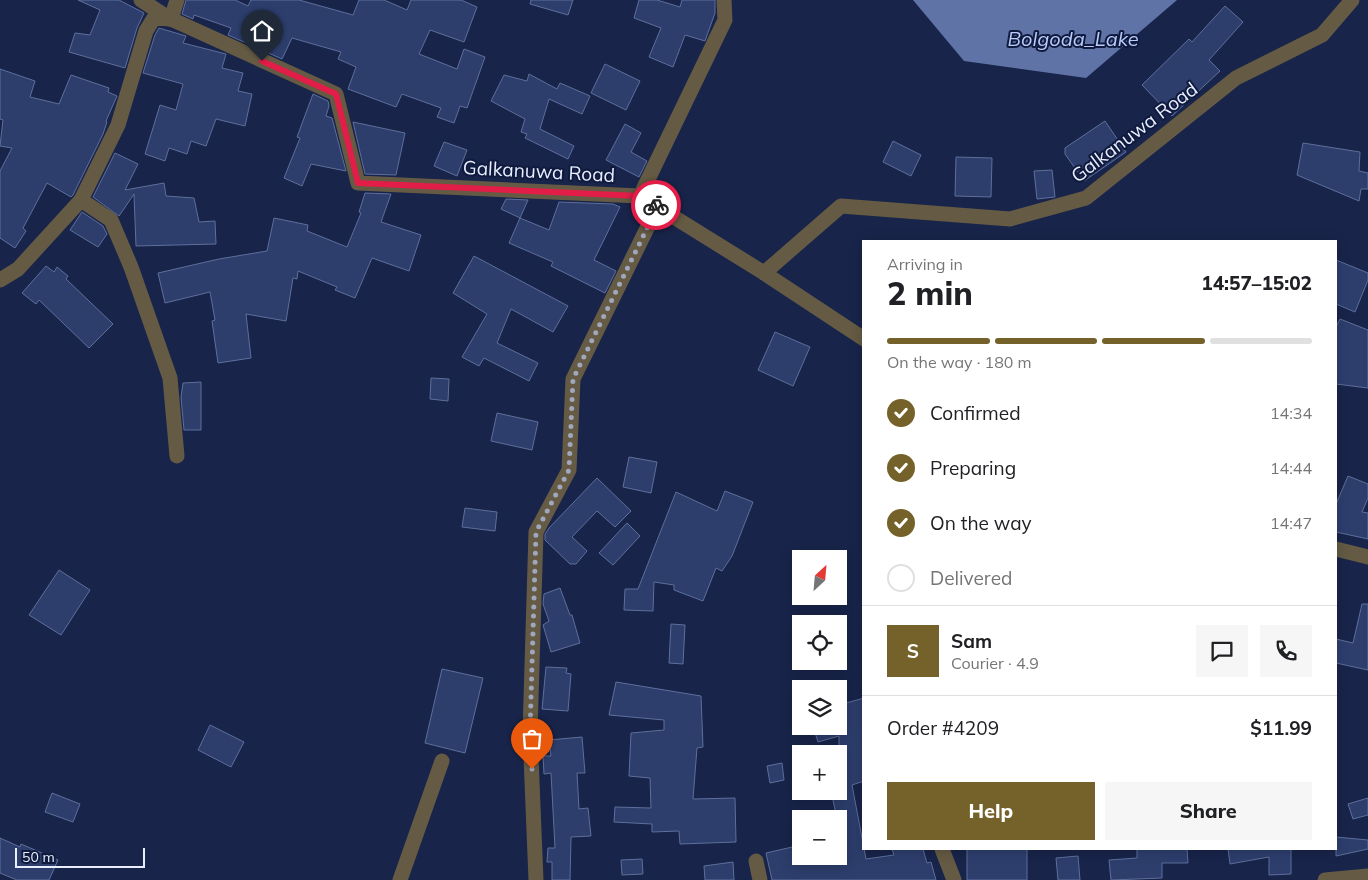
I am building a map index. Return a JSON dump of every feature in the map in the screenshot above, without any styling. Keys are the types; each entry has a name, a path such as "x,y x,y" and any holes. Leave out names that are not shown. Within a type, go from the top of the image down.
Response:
{"street":[{"path":"141,0 171,19"},
{"path":"171,19 177,0"},
{"path":"640,196 725,20 724,0"},
{"name":"Galkanuwa Road","path":"171,19 336,94 358,183 640,196 764,273 841,206 1010,219 1086,198 1236,78 1322,35 1352,0"},
{"path":"0,280 18,269 81,200 118,125 146,31 154,18 171,19"},
{"path":"81,200 111,220 131,267 170,378 177,456"},
{"path":"536,880 530,732 536,532 569,470 573,379 658,206"},
{"path":"764,273 862,338"},
{"path":"1337,549 1368,557"},
{"path":"400,880 442,761"},
{"path":"942,850 954,880"},
{"path":"756,861 760,880"},
{"path":"1325,880 1368,876"}],"water":[{"name":"Bolgoda_Lake","path":"913,0 1177,0 1086,78 964,61"}],"building":[{"path":"78,0 119,0 144,13 137,28 125,68 69,52 75,33 90,35 100,10"},
{"path":"186,0 235,0 248,6 251,0 299,0 353,15 359,0 384,0 407,10 411,0 461,0 477,7 464,42 430,30 419,54 457,69 464,49 485,57 467,108 460,106 454,123 437,117 441,108 402,94 396,107 348,89 356,67 338,59 341,52 292,38 282,59 228,35 231,28 194,15 193,19 182,14"},
{"path":"531,0 573,0 568,15 530,4"},
{"path":"639,0 657,0 680,7 682,0 715,0 715,13 705,41 685,35 673,67 649,57 661,28 634,18"},
{"path":"1225,6 1243,22 1209,60 1220,71 1172,116 1142,85 1189,39 1192,42"},
{"path":"159,28 186,36 183,43 226,54 222,68 243,73 238,91 252,94 245,126 216,119 206,146 191,141 187,154 169,148 165,161 145,154 160,105 176,110 183,84 143,73"},
{"path":"605,64 640,81 626,110 591,93"},
{"path":"0,69 35,81 30,97 59,104 71,75 109,88 108,92 117,96 106,121 103,134 73,195 71,197 47,183 23,228 26,231 15,248 0,238 0,171 12,148 0,146 3,120 0,119"},
{"path":"529,74 557,89 560,83 590,96 582,114 549,99 540,129 574,146 568,159 525,138 527,134 521,132 525,119 491,101 504,75 527,81"},
{"path":"313,94 328,101 329,106 326,116 332,118 346,171 311,164 302,186 284,178 300,138 297,137"},
{"path":"1105,121 1126,152 1084,181 1065,154 1065,148"},
{"path":"353,122 405,133 396,175 365,174"},
{"path":"625,124 641,133 631,152 647,161 639,177 606,160"},
{"path":"893,141 921,155 911,176 883,162"},
{"path":"444,142 467,150 457,176 434,166"},
{"path":"1303,143 1360,152 1359,171 1368,173 1368,189 1361,189 1359,201 1297,175"},
{"path":"115,153 138,164 125,190 164,183 166,196 194,198 199,222 215,221 216,244 136,246 134,194 119,216 93,197"},
{"path":"956,157 992,158 991,197 955,196"},
{"path":"1052,170 1055,197 1037,199 1034,171"},
{"path":"365,193 391,194 381,222 421,235 409,271 372,258 355,298 335,290 337,287 298,271 297,279 293,278 286,321 246,314 251,358 218,363 212,321 215,320 210,292 165,303 158,273 219,259 267,251 274,218 308,225 307,231 347,247 361,213 359,212"},
{"path":"506,199 528,200 520,218 501,209"},
{"path":"559,202 613,204 620,207 594,260 616,271 605,293 551,266 553,262 509,243 520,218 549,230"},
{"path":"82,212 103,226 107,234 98,247 70,230"},
{"path":"474,256 568,306 553,332 511,309 497,343 538,363 529,381 484,358 479,366 462,357 487,314 453,293"},
{"path":"1337,260 1368,273 1368,280 1355,312 1337,304"},
{"path":"46,266 54,272 57,267 68,276 66,279 113,324 89,348 39,300 36,304 22,293"},
{"path":"1340,319 1368,330 1368,388 1337,384 1337,325"},
{"path":"775,332 810,347 793,386 758,370"},
{"path":"431,378 449,379 448,401 430,399"},
{"path":"201,382 201,430 184,430 181,397 183,383"},
{"path":"497,413 538,422 532,450 491,441"},
{"path":"629,457 657,462 651,493 623,487"},
{"path":"1348,476 1368,484 1368,498 1362,512 1368,513 1368,539 1337,532 1337,502"},
{"path":"597,478 631,511 615,527 597,511 572,537 587,551 576,564 570,564 545,540 545,534"},
{"path":"725,491 753,502 732,556 722,571 716,568 703,601 674,590 674,585 654,582 653,611 624,610 625,589 638,589 676,492 717,511"},
{"path":"465,508 497,512 495,531 462,527"},
{"path":"627,523 640,536 613,565 599,553"},
{"path":"59,570 90,590 61,635 29,615"},
{"path":"560,588 570,615 572,615 580,643 551,652 543,625 549,621 543,604 544,594"},
{"path":"1362,604 1368,604 1368,670 1337,663 1337,639 1353,643"},
{"path":"671,624 685,625 683,664 669,663"},
{"path":"546,667 567,668 566,673 571,674 568,711 542,709"},
{"path":"442,669 483,678 465,753 425,743"},
{"path":"616,682 701,696 703,747 697,748 693,799 735,798 736,842 680,844 679,831 652,832 652,824 614,822 615,807 651,808 650,778 629,776 631,733 664,730 664,720 609,715"},
{"path":"862,699 862,782 852,785 862,838 862,850 864,850 866,859 894,855 892,850 923,850 927,863 931,862 936,880 772,880 766,853 792,847 792,865 847,865 847,810 835,810 833,800 847,800 847,745 839,745 839,736 818,742 816,735 847,735 847,703"},
{"path":"210,725 244,742 231,767 198,750"},
{"path":"582,737 585,773 577,773 579,809 588,808 591,836 571,837 570,880 552,880 552,862 547,862 548,848 555,848 551,773 544,774 543,756 551,756 549,740"},
{"path":"782,763 784,780 770,783 767,766"},
{"path":"52,793 80,804 73,822 45,812"},
{"path":"1368,798 1368,815 1353,819 1348,804"},
{"path":"1337,837 1368,840 1368,849 1336,856"},
{"path":"0,838 20,847 21,844 58,860 49,880 17,880 0,873"},
{"path":"967,850 1027,850 1027,880 967,880"},
{"path":"1137,850 1187,850 1188,863 1162,863 1162,878 1111,880 1109,860 1137,858"},
{"path":"1228,850 1291,850 1291,874 1269,875 1269,857 1230,864"},
{"path":"1078,856 1080,880 1058,880 1056,858"},
{"path":"642,859 643,874 622,875 621,860"},
{"path":"733,862 734,880 705,880 704,866"}],"way so far":[{"path":"532,769 530,732 536,532 569,470 573,379 658,206 656,205"}],"route":[{"path":"262,61 336,94 358,183 640,196 656,205"}]}
